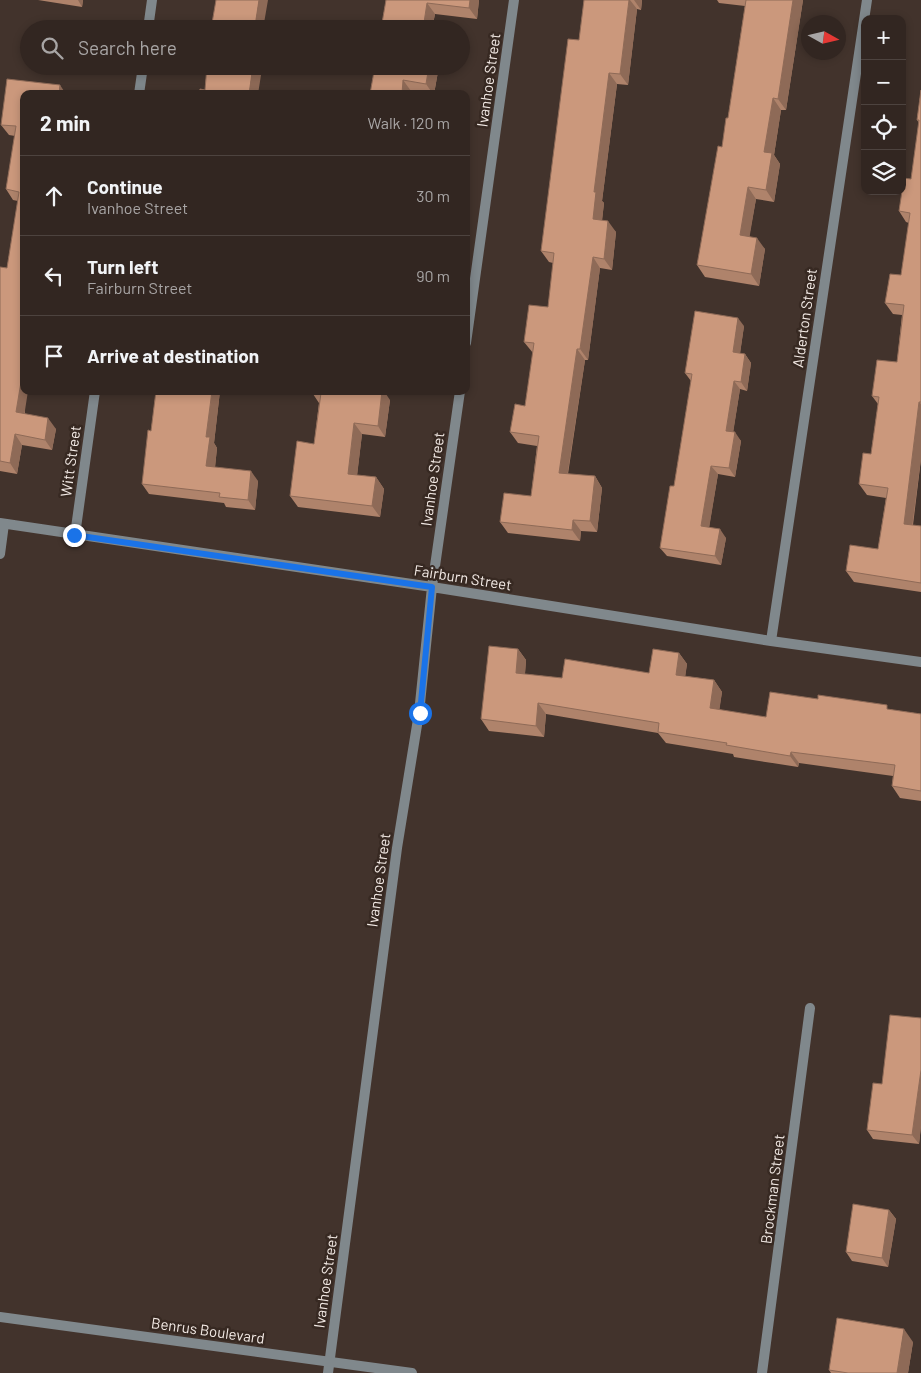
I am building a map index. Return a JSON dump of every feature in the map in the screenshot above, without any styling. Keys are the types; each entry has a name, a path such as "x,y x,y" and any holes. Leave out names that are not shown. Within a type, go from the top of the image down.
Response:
{"street":[{"path":"149,20 152,0"},
{"name":"Ivanhoe Street","path":"470,314 514,0"},
{"name":"Alderton Street","path":"771,640 866,0"},
{"path":"140,90 142,75"},
{"name":"Witt Street","path":"74,535 94,395"},
{"name":"Ivanhoe Street","path":"328,1373 397,848 420,713 432,587 459,395"},
{"path":"0,554 2,524"},
{"name":"Fairburn Street","path":"2,524 432,587 921,662"},
{"name":"Brockman Street","path":"762,1373 810,1008"},
{"name":"Benrus Boulevard","path":"0,1317 412,1373"}],"building":[{"path":"216,0 259,0 256,20 213,20"},
{"path":"386,0 470,0 469,8 427,3 424,20 383,20"},
{"path":"584,0 629,0 620,74 609,73 594,192 596,192 593,219 608,221 604,259 593,257 580,349 577,349 559,473 595,476 590,521 573,520 572,530 500,522 504,493 531,496 539,436 510,432 515,404 525,406 534,343 524,342 529,305 548,307 554,253 541,251 568,39 579,40"},
{"path":"746,0 793,0 778,99 773,98 764,152 772,153 766,190 748,187 740,235 757,238 751,274 697,265 718,146 722,147 726,118 728,118"},
{"path":"206,75 252,75 250,90 205,90"},
{"path":"373,75 428,75 426,84 403,80 402,90 371,90"},
{"path":"7,79 60,85 59,90 20,90 20,388 16,412 48,418 45,440 15,434 10,463 0,461 0,267 7,268 19,192 6,189 16,126 1,125"},
{"path":"921,90 921,402 919,402 904,524 921,526 921,583 846,571 850,545 878,549 888,488 859,484 863,453 871,454 879,397 872,396 877,360 897,362 904,305 885,303 890,274 901,275 910,213 899,211 901,195 906,195 906,178 911,179 919,120 917,120"},
{"path":"695,311 738,318 733,352 745,354 741,382 734,381 726,431 735,432 729,468 711,466 701,526 720,529 715,556 660,548 670,486 674,486 692,374 685,373"},
{"path":"156,395 211,395 206,437 210,437 206,466 251,471 248,500 219,497 220,493 142,484 148,430 151,431"},
{"path":"321,395 382,395 378,426 354,423 348,474 376,477 372,506 290,496 297,441 314,444"},
{"path":"489,646 518,649 516,673 562,678 565,659 649,673 653,649 679,653 676,675 714,680 710,708 766,717 770,692 818,699 818,695 887,705 887,709 921,714 921,791 892,786 895,765 791,752 790,756 726,745 727,743 658,732 659,723 538,703 536,726 481,719"},
{"path":"890,1015 921,1018 921,1070 912,1135 867,1130 873,1083 882,1084"},
{"path":"853,1204 889,1210 882,1258 846,1252"},
{"path":"837,1318 904,1329 897,1373 848,1373 829,1370"}],"route":[{"path":"74,535 432,587 420,713"}]}
